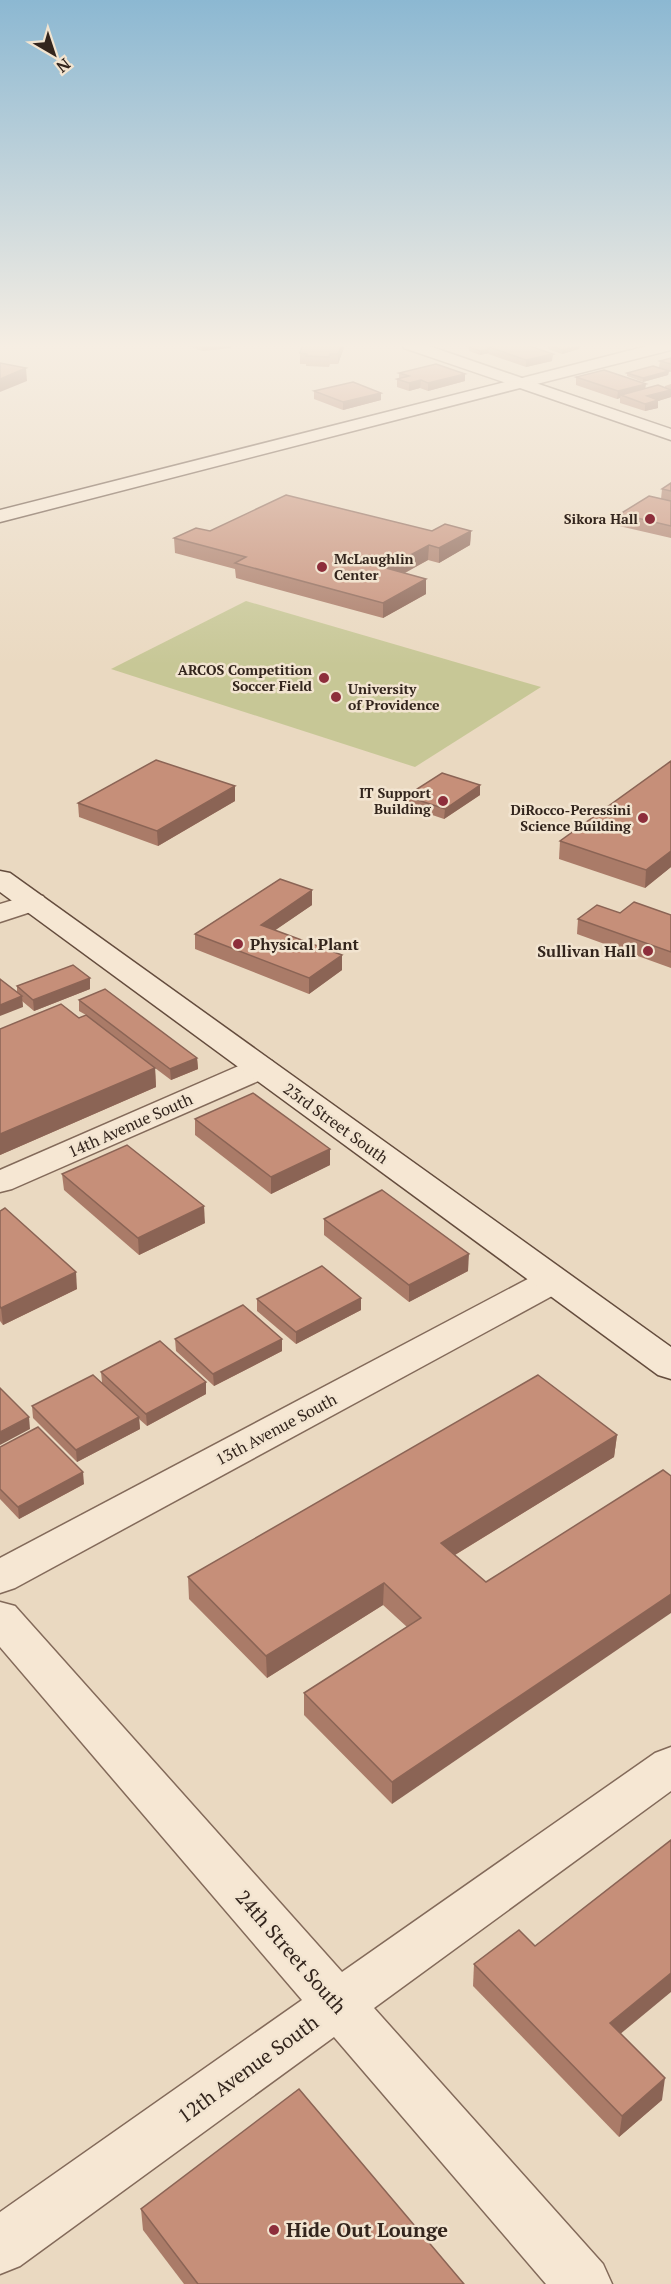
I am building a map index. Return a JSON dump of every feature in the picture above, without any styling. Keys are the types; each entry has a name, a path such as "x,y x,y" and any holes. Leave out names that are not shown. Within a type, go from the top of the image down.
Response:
{"street":[{"path":"0,516 250,452"},
{"name":"23rd Street South","path":"0,879 671,1366"},
{"path":"0,914 33,902"},
{"name":"14th Avenue South","path":"0,1182 261,1068"},
{"name":"13th Avenue South","path":"0,1577 552,1281"},
{"name":"24th Street South","path":"0,1618 583,2284"},
{"name":"12th Avenue South","path":"0,2246 671,1766"}],"green space":[{"name":"ARCOS Competition Soccer Field","path":"246,601 541,687 415,767 111,669"}],"building":[{"path":"671,483 671,491 662,489"},
{"name":"McLaughlin Center","path":"286,495 432,531 445,524 471,531 439,548 429,545 386,568 426,579 383,603 235,563 246,557 174,538 196,528 210,531"},
{"path":"649,496 671,501 671,526 620,514"},
{"path":"156,760 235,786 157,831 78,803"},
{"name":"DiRocco-Peressini Science Building","path":"671,761 671,851 646,870 560,841"},
{"path":"442,773 480,785 445,809 406,796"},
{"path":"280,879 312,890 261,925 342,955 309,978 195,934"},
{"path":"634,902 671,915 671,952 578,919 597,905 620,913"},
{"path":"73,965 90,978 33,1000 17,986"},
{"path":"0,979 22,996 0,1005"},
{"path":"105,989 197,1058 170,1069 79,1000"},
{"path":"61,1004 79,1018 86,1015 155,1068 0,1134 0,1029"},
{"path":"253,1093 330,1149 271,1177 195,1119"},
{"path":"127,1145 204,1206 138,1238 62,1174"},
{"path":"382,1190 469,1254 409,1285 324,1219"},
{"path":"5,1208 76,1272 1,1308 0,1211"},
{"path":"322,1266 361,1298 296,1332 257,1299"},
{"path":"243,1305 282,1339 213,1374 175,1339"},
{"path":"160,1341 206,1382 146,1414 101,1372"},
{"path":"93,1375 139,1417 76,1450 32,1406"},
{"path":"538,1375 617,1435 441,1543 486,1582 663,1470 671,1476 671,1594 392,1782 304,1693 421,1618 384,1583 266,1656 188,1577"},
{"path":"0,1388 29,1417 0,1432"},
{"path":"38,1427 83,1472 18,1507 0,1489 0,1447"},
{"path":"671,1840 671,1973 610,2023 665,2078 622,2116 474,1964 519,1930 535,1946"},
{"path":"299,2089 464,2284 198,2284 141,2209"}],"place":[{"name":"Sikora Hall","path":"650,519"},
{"name":"McLaughlin Center","path":"322,567"},
{"name":"ARCOS Competition Soccer Field","path":"324,678"},
{"name":"University of Providence","path":"336,697"},
{"name":"IT Support Building","path":"443,801"},
{"name":"DiRocco-Peressini Science Building","path":"643,818"},
{"name":"Physical Plant","path":"238,944"},
{"name":"Sullivan Hall","path":"648,951"},
{"name":"Hide Out Lounge","path":"274,2230"}]}
